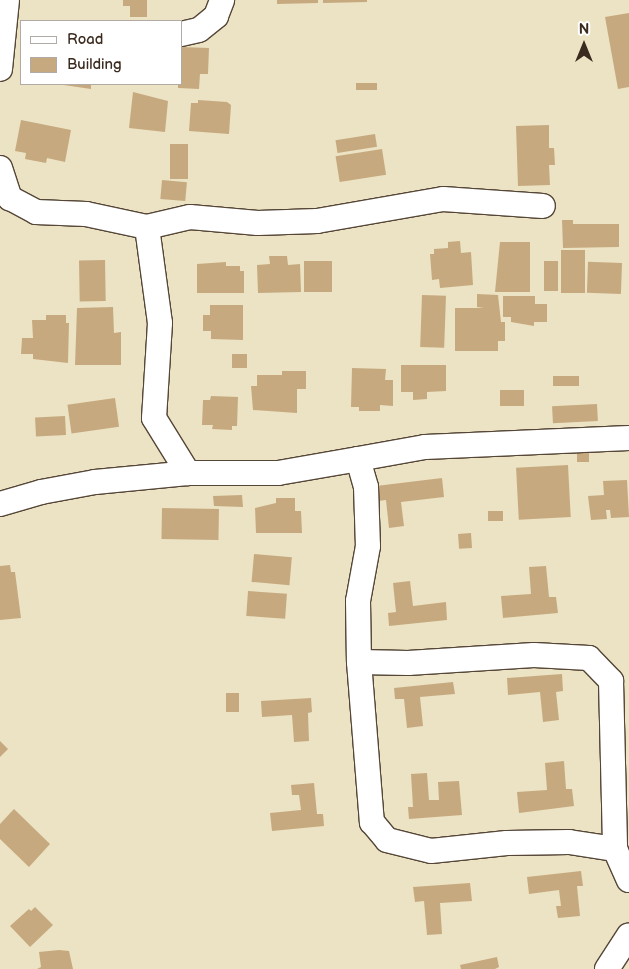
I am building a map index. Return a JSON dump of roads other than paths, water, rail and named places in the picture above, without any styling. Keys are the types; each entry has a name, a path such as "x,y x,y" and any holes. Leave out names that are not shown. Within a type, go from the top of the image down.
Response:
{"street":[{"path":"0,69 13,41 7,0"},
{"path":"182,34 199,30 216,16 222,0"},
{"path":"0,168 5,201 36,212 86,214 147,227 190,217 258,222 317,221 443,199 543,206"},
{"path":"147,227 160,323 154,418 188,473"},
{"path":"0,504 41,492 95,482 188,473 278,473 426,447 629,438"},
{"path":"358,459 366,487 368,546 358,601 360,662 372,822 387,840 431,851 525,843 569,842 615,849"},
{"path":"360,662 408,663 534,655 589,658 610,681 615,849 629,880"},
{"path":"607,969 629,935"}]}
